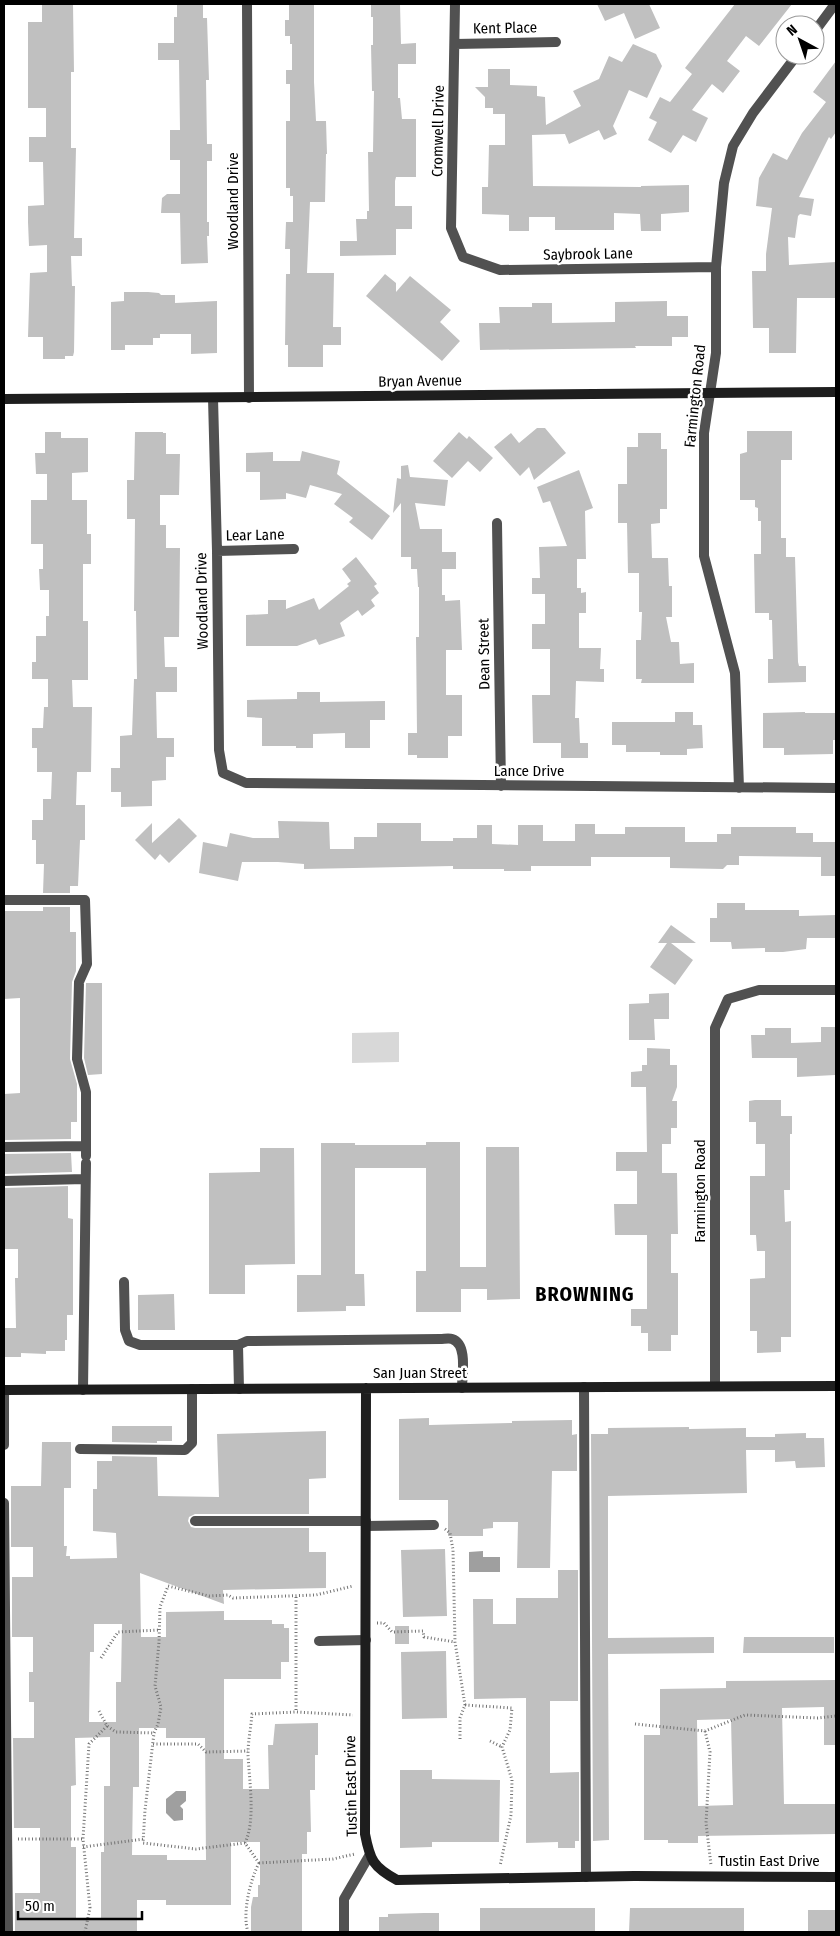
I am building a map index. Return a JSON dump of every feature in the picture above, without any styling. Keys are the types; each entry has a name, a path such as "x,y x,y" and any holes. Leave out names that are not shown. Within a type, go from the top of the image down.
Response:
{"main road":[{"name":"Bryan Avenue","path":"4,399 836,392"},
{"name":"San Juan Street","path":"4,1390 836,1386"},
{"name":"Tustin East Drive","path":"366,1388 366,1834 369,1853 382,1872 397,1880 586,1876 836,1877"}],"street":[{"name":"Woodland Drive","path":"247,4 249,398"},
{"name":"Cromwell Drive","path":"455,4 451,228 463,257"},
{"path":"825,18 836,4"},
{"name":"Kent Place","path":"455,44 556,42"},
{"name":"Farmington Road","path":"738,788 735,673 704,556 704,433 716,353 716,267 724,183 733,146 753,113 789,65"},
{"name":"Saybrook Lane","path":"463,257 500,270 716,267"},
{"name":"Woodland Drive","path":"213,398 219,750 223,774"},
{"name":"Dean Street","path":"497,522 501,786"},
{"name":"Lear Lane","path":"217,551 294,549"},
{"name":"Lance Drive","path":"223,774 246,783 836,788"},
{"path":"4,900 85,900 87,964 79,982 77,1060 86,1092 83,1390"},
{"name":"Farmington Road","path":"715,1386 715,1028 728,999 759,990 836,990"},
{"path":"4,1147 86,1155"},
{"path":"4,1181 86,1180"},
{"path":"124,1282 125,1330 129,1341 140,1345 238,1345 247,1341 452,1339 462,1349 462,1388"},
{"path":"238,1345 239,1389"},
{"path":"584,1387 586,1876"},
{"path":"80,1449 185,1450 192,1443 192,1389"},
{"path":"4,1390 4,1445"},
{"path":"4,1503 8,1932"},
{"path":"195,1521 434,1525"},
{"path":"319,1641 366,1640"},
{"path":"344,1932 344,1899 369,1853"}],"path":[{"path":"434,1525 444,1528 450,1533 453,1550 454,1642 465,1704 460,1718 460,1742"},
{"path":"245,1843 196,1849 143,1843 154,1733 158,1724 161,1707 155,1686 160,1607 168,1586 209,1596 296,1596 316,1595 366,1583"},
{"path":"296,1596 296,1712"},
{"path":"366,1622 384,1623 392,1632 423,1631 424,1637 454,1642"},
{"path":"101,1658 118,1632 160,1630"},
{"path":"465,1704 512,1708 510,1730 502,1747 512,1780 511,1815 503,1857 496,1878"},
{"path":"99,1710 107,1726 116,1732 154,1733"},
{"path":"245,1843 251,1808 248,1751 252,1714 296,1712 366,1716"},
{"path":"635,1724 705,1731 745,1715 818,1718 836,1716"},
{"path":"85,1932 90,1908 83,1839 90,1744 107,1726"},
{"path":"705,1731 710,1752 706,1823 712,1876"},
{"path":"490,1741 502,1747"},
{"path":"153,1744 198,1744 206,1752 248,1751"},
{"path":"7,1839 83,1839"},
{"path":"83,1847 144,1840"},
{"path":"245,1843 259,1862"},
{"path":"259,1862 333,1859 369,1853"},
{"path":"248,1932 245,1924 252,1878 259,1862"}],"shaded area":[{"path":"399,1032 399,1062 352,1063 352,1033"},
{"path":"483,1551 483,1557 500,1557 500,1572 469,1572 469,1552"},
{"path":"176,1791 186,1791 186,1801 180,1806 183,1809 183,1820 174,1821 166,1813 166,1799"}],"building":[{"path":"42,4 73,4 74,72 71,72 71,148 76,148 74,238 82,238 82,256 71,256 72,286 75,286 74,352 73,356 65,356 65,359 43,359 43,337 28,337 30,273 47,272 47,245 29,246 28,222 28,206 44,205 43,162 29,162 29,137 46,137 46,108 28,108 28,22 42,22"},
{"path":"177,4 203,4 203,18 207,18 209,80 206,80 207,144 212,144 212,161 207,161 208,263 181,264 180,213 161,213 162,198 167,194 180,194 180,160 170,160 170,130 180,130 179,60 158,60 158,43 174,43 174,17 177,17"},
{"path":"289,4 314,4 316,121 326,121 325,202 310,202 307,273 334,273 333,327 341,327 341,345 323,345 323,367 288,367 288,345 285,345 286,274 290,274 290,249 285,249 286,222 293,222 293,196 290,196 290,188 286,188 286,121 290,121 290,84 286,84 286,70 292,70 292,44 290,44 290,36 285,36 285,20 289,20"},
{"path":"371,4 400,4 401,44 416,43 416,64 398,64 398,98 400,98 402,119 416,119 416,177 396,177 395,181 395,206 412,206 412,229 396,229 396,255 340,256 340,241 357,241 356,219 367,219 367,211 369,211 368,152 373,152 374,91 372,91 371,45 373,45 373,17 371,17"},
{"path":"597,4 649,4 660,28 635,39 624,13 605,21"},
{"path":"735,4 792,4 783,15 775,15 775,26 759,46 746,36 727,61 740,71 723,93 712,84 692,110 708,118 696,142 683,135 671,153 648,140 657,122 649,118 660,97 670,102 692,74 685,68"},
{"path":"633,44 656,54 662,66 647,98 629,90 613,126 617,134 604,140 599,130 569,144 565,134 532,135 533,186 641,187 689,185 689,212 661,214 661,231 641,231 640,214 614,213 614,230 555,230 555,217 529,217 529,231 509,231 509,215 482,214 482,187 488,187 489,145 505,145 505,114 493,114 493,108 485,108 485,97 475,87 488,87 488,69 510,69 510,85 537,86 537,96 545,97 546,125 581,106 573,91 599,79 609,56 622,62"},
{"path":"836,61 836,132 831,139 829,137 799,197 814,199 811,216 800,214 798,216 795,238 788,237 789,265 836,262 836,298 797,298 796,353 769,353 769,328 753,328 752,271 766,271 766,254 772,208 756,206 759,178 773,153 787,160 802,133 826,102 813,92"},
{"path":"385,274 396,283 396,292 410,276 451,310 440,322 460,341 442,361 366,296"},
{"path":"124,292 175,295 175,303 217,301 217,353 191,354 191,334 160,334 160,338 153,338 153,345 125,345 125,350 111,350 111,302 124,301"},
{"path":"667,301 667,316 688,316 688,337 672,337 672,346 480,350 479,323 500,323 499,307 532,307 532,303 552,303 552,323 615,322 615,302"},
{"path":"537,428 545,428 566,453 534,480 529,467 520,476 494,447 511,433 519,443"},
{"path":"747,431 792,431 792,460 781,460 781,538 786,538 786,557 795,557 798,662 799,666 806,666 806,682 768,683 768,659 773,659 772,620 769,620 769,613 755,613 754,554 761,554 761,521 758,521 758,508 755,507 755,500 740,500 740,454 747,452"},
{"path":"45,432 61,432 61,438 88,438 88,472 72,473 72,500 87,500 87,534 91,534 91,564 83,564 83,621 88,621 88,680 72,680 73,707 92,707 91,772 77,772 76,805 85,805 85,840 80,840 78,886 70,886 70,893 43,893 44,864 36,864 36,840 32,840 32,820 43,820 43,799 51,799 52,772 37,772 37,748 32,748 32,728 43,728 44,707 48,707 48,679 32,679 32,662 36,662 36,636 46,636 46,616 49,616 49,590 40,590 39,569 43,569 43,544 31,544 31,500 47,500 47,474 36,474 35,453 45,453"},
{"path":"135,432 166,433 166,454 180,454 179,495 160,495 160,525 166,525 166,548 180,548 179,637 164,637 165,667 177,667 177,692 156,692 157,738 174,738 174,757 166,757 166,780 152,781 152,806 121,807 121,792 111,792 111,768 120,768 120,736 132,735 134,679 137,679 136,611 134,611 135,519 127,519 127,480 134,480"},
{"path":"459,432 467,439 469,436 493,458 480,472 468,461 452,478 433,461"},
{"path":"638,433 661,433 661,449 667,449 667,509 660,509 660,523 651,524 652,558 668,558 669,586 672,586 672,617 666,617 671,642 679,642 680,664 694,663 694,683 641,683 642,679 636,679 636,640 641,640 642,612 639,612 639,573 628,573 627,523 618,523 618,484 627,484 627,447 638,447"},
{"path":"302,451 340,461 337,474 390,516 372,540 349,522 353,518 334,504 342,494 310,485 306,498 286,493 286,499 260,500 260,472 246,472 246,453 273,452 273,461 300,461"},
{"path":"408,465 410,477 448,480 445,506 415,503 420,529 442,529 442,552 456,552 456,569 442,569 442,595 445,595 445,601 460,600 462,650 446,650 446,695 462,695 462,736 448,736 448,758 417,758 417,755 408,755 408,733 417,733 416,637 419,637 419,587 417,569 411,569 411,557 401,557 401,503 393,513 397,478 401,479 401,466"},
{"path":"579,470 593,508 585,511 586,559 577,559 577,588 581,588 581,593 586,592 586,613 579,613 579,648 601,648 600,669 604,669 604,682 576,681 575,718 579,718 580,743 588,743 588,758 561,758 561,743 533,743 532,695 550,695 550,649 532,649 532,624 545,624 545,594 532,594 532,578 540,578 539,547 567,546 550,501 543,503 537,487"},
{"path":"356,557 377,584 374,586 379,593 371,600 375,606 362,616 358,610 340,623 345,636 319,645 316,639 297,646 246,646 246,615 268,614 268,600 286,600 286,609 314,598 319,610 349,586 347,584 351,581 342,569"},
{"path":"297,692 320,692 320,702 385,701 385,720 370,720 370,748 345,748 345,733 313,734 313,748 262,746 262,718 247,717 247,700 297,699"},
{"path":"675,712 693,712 693,725 702,725 703,748 687,749 687,755 660,755 660,752 626,752 626,745 612,745 612,722 675,722"},
{"path":"763,713 836,713 836,740 833,740 833,754 784,755 784,748 763,748"},
{"path":"179,818 197,836 169,863 160,854 155,860 135,840 152,823 152,843"},
{"path":"278,821 329,822 330,849 354,849 354,837 377,837 377,823 421,823 421,841 453,841 453,838 477,838 477,825 492,825 492,844 518,845 518,825 543,825 543,841 575,841 575,824 595,824 595,834 625,834 625,827 685,827 685,842 717,842 717,834 731,834 731,827 796,827 796,833 813,833 813,842 836,842 836,876 821,876 821,857 739,856 739,865 727,865 723,869 670,868 670,857 591,857 591,866 531,866 531,871 453,869 453,866 304,869 304,864 242,862 238,881 199,873 203,842 227,847 230,833 253,838 279,838"},
{"path":"717,903 745,903 745,910 799,910 799,916 836,915 836,938 807,938 806,949 783,952 765,952 765,948 732,949 731,942 710,942 710,918 717,918"},
{"path":"43,907 70,907 70,932 76,932 76,971 72,982 70,1059 77,1084 77,1122 71,1122 71,1139 4,1140 4,1094 20,1093 20,998 4,999 4,911 43,911"},
{"path":"671,925 696,943 671,943 693,960 675,985 650,967 667,943 658,943"},
{"path":"86,983 102,983 102,1074 88,1075 84,1058"},
{"path":"669,993 669,1019 654,1019 655,1040 629,1040 629,1004 649,1003 649,994"},
{"path":"821,1027 836,1027 835,1075 797,1077 797,1058 752,1058 751,1035 765,1035 765,1028 791,1028 791,1043 821,1042"},
{"path":"647,1048 670,1049 670,1065 677,1065 677,1087 672,1101 677,1101 677,1128 671,1128 671,1144 662,1144 662,1173 677,1173 678,1234 671,1234 671,1273 678,1273 678,1335 671,1335 671,1351 648,1351 648,1333 641,1333 641,1326 631,1326 631,1309 647,1309 647,1235 615,1235 614,1204 637,1204 637,1171 616,1171 616,1152 647,1152 646,1087 631,1087 631,1072 642,1071 642,1065 647,1065"},
{"path":"781,1100 781,1116 792,1116 792,1134 790,1134 790,1190 784,1190 785,1222 791,1221 791,1337 781,1337 781,1352 757,1353 757,1331 750,1331 750,1279 765,1278 765,1251 757,1251 756,1235 750,1235 750,1176 765,1176 765,1144 756,1144 756,1122 749,1122 749,1101"},
{"path":"426,1142 460,1142 460,1267 486,1267 486,1147 519,1147 520,1299 487,1300 487,1289 461,1289 461,1312 416,1312 416,1271 426,1271 426,1168 355,1168 355,1274 364,1274 365,1306 346,1306 346,1311 297,1312 297,1275 321,1275 321,1143 426,1145"},
{"path":"260,1148 294,1148 295,1264 245,1265 245,1294 209,1294 209,1173 260,1172"},
{"path":"71,1153 72,1172 4,1174 4,1154"},
{"path":"68,1186 68,1218 73,1219 73,1315 67,1315 65,1351 46,1351 46,1354 21,1353 21,1357 4,1357 4,1328 16,1328 15,1278 18,1278 18,1249 4,1249 4,1188"},
{"path":"174,1294 175,1330 138,1330 138,1295"},
{"path":"429,1418 429,1425 572,1420 572,1435 577,1434 577,1471 552,1471 550,1568 517,1568 518,1522 493,1522 493,1528 483,1529 483,1536 448,1536 448,1500 399,1500 399,1419"},
{"path":"112,1426 172,1426 172,1441 157,1441 157,1443 112,1442"},
{"path":"689,1427 689,1429 746,1428 746,1437 775,1437 775,1434 806,1433 806,1438 824,1438 825,1467 796,1468 795,1461 775,1462 775,1450 746,1450 747,1493 608,1496 608,1638 714,1637 714,1653 608,1654 609,1840 593,1841 591,1434 608,1434 608,1428"},
{"path":"326,1431 326,1478 309,1479 309,1514 195,1514 189,1517 188,1521 191,1527 195,1528 309,1528 309,1552 326,1552 326,1588 223,1590 224,1604 140,1573 141,1637 166,1637 166,1612 224,1611 224,1620 272,1620 272,1624 284,1624 284,1628 289,1628 289,1662 281,1662 281,1679 224,1679 224,1759 243,1759 243,1789 269,1789 268,1745 273,1745 275,1724 318,1723 318,1755 315,1755 315,1790 310,1790 311,1832 307,1832 307,1854 302,1854 302,1932 251,1932 251,1907 253,1897 258,1897 258,1885 260,1885 260,1842 231,1842 231,1905 166,1905 166,1900 137,1900 137,1932 15,1932 15,1893 40,1893 40,1828 14,1828 13,1738 34,1738 34,1702 29,1702 29,1672 33,1672 33,1637 12,1637 12,1577 33,1577 33,1547 11,1547 11,1486 41,1486 42,1442 71,1442 71,1488 64,1488 64,1546 67,1546 66,1556 70,1556 70,1559 117,1558 116,1533 93,1531 93,1489 97,1489 97,1461 112,1461 112,1456 157,1457 158,1496 219,1497 217,1434","holes":["94,1624 122,1624 121,1682 116,1682 116,1722 89,1722 90,1652 94,1652","139,1728 166,1728 166,1738 205,1738 206,1860 167,1860 167,1855 132,1855 133,1787 139,1787","110,1737 110,1786 104,1786 101,1918 76,1918 76,1847 71,1847 71,1786 76,1785 75,1738"]},
{"path":"445,1549 447,1616 403,1617 401,1550"},
{"path":"558,1570 578,1570 578,1701 550,1701 550,1773 579,1772 579,1841 575,1841 575,1848 558,1848 558,1842 526,1843 526,1698 474,1699 473,1599 493,1599 493,1624 516,1624 516,1598 558,1598"},
{"path":"395,1626 409,1626 409,1644 395,1644"},
{"path":"744,1637 834,1637 834,1653 743,1653"},
{"path":"446,1651 447,1718 402,1719 401,1652"},
{"path":"836,1680 836,1745 824,1745 824,1707 782,1708 784,1804 836,1804 836,1834 698,1836 698,1843 668,1843 668,1840 644,1840 644,1735 660,1735 660,1689 726,1688 726,1681","holes":["731,1719 733,1805 698,1806 697,1720"]},
{"path":"400,1770 432,1770 432,1779 500,1780 499,1842 432,1842 432,1847 400,1848"},
{"path":"480,1908 595,1908 595,1932 480,1932"},
{"path":"630,1908 744,1908 744,1932 629,1932"},
{"path":"808,1910 836,1910 836,1932 808,1932"},
{"path":"439,1913 439,1932 379,1932 379,1917 388,1917 388,1914"}],"district":[{"name":"BROWNING","path":"585,1294"}]}
